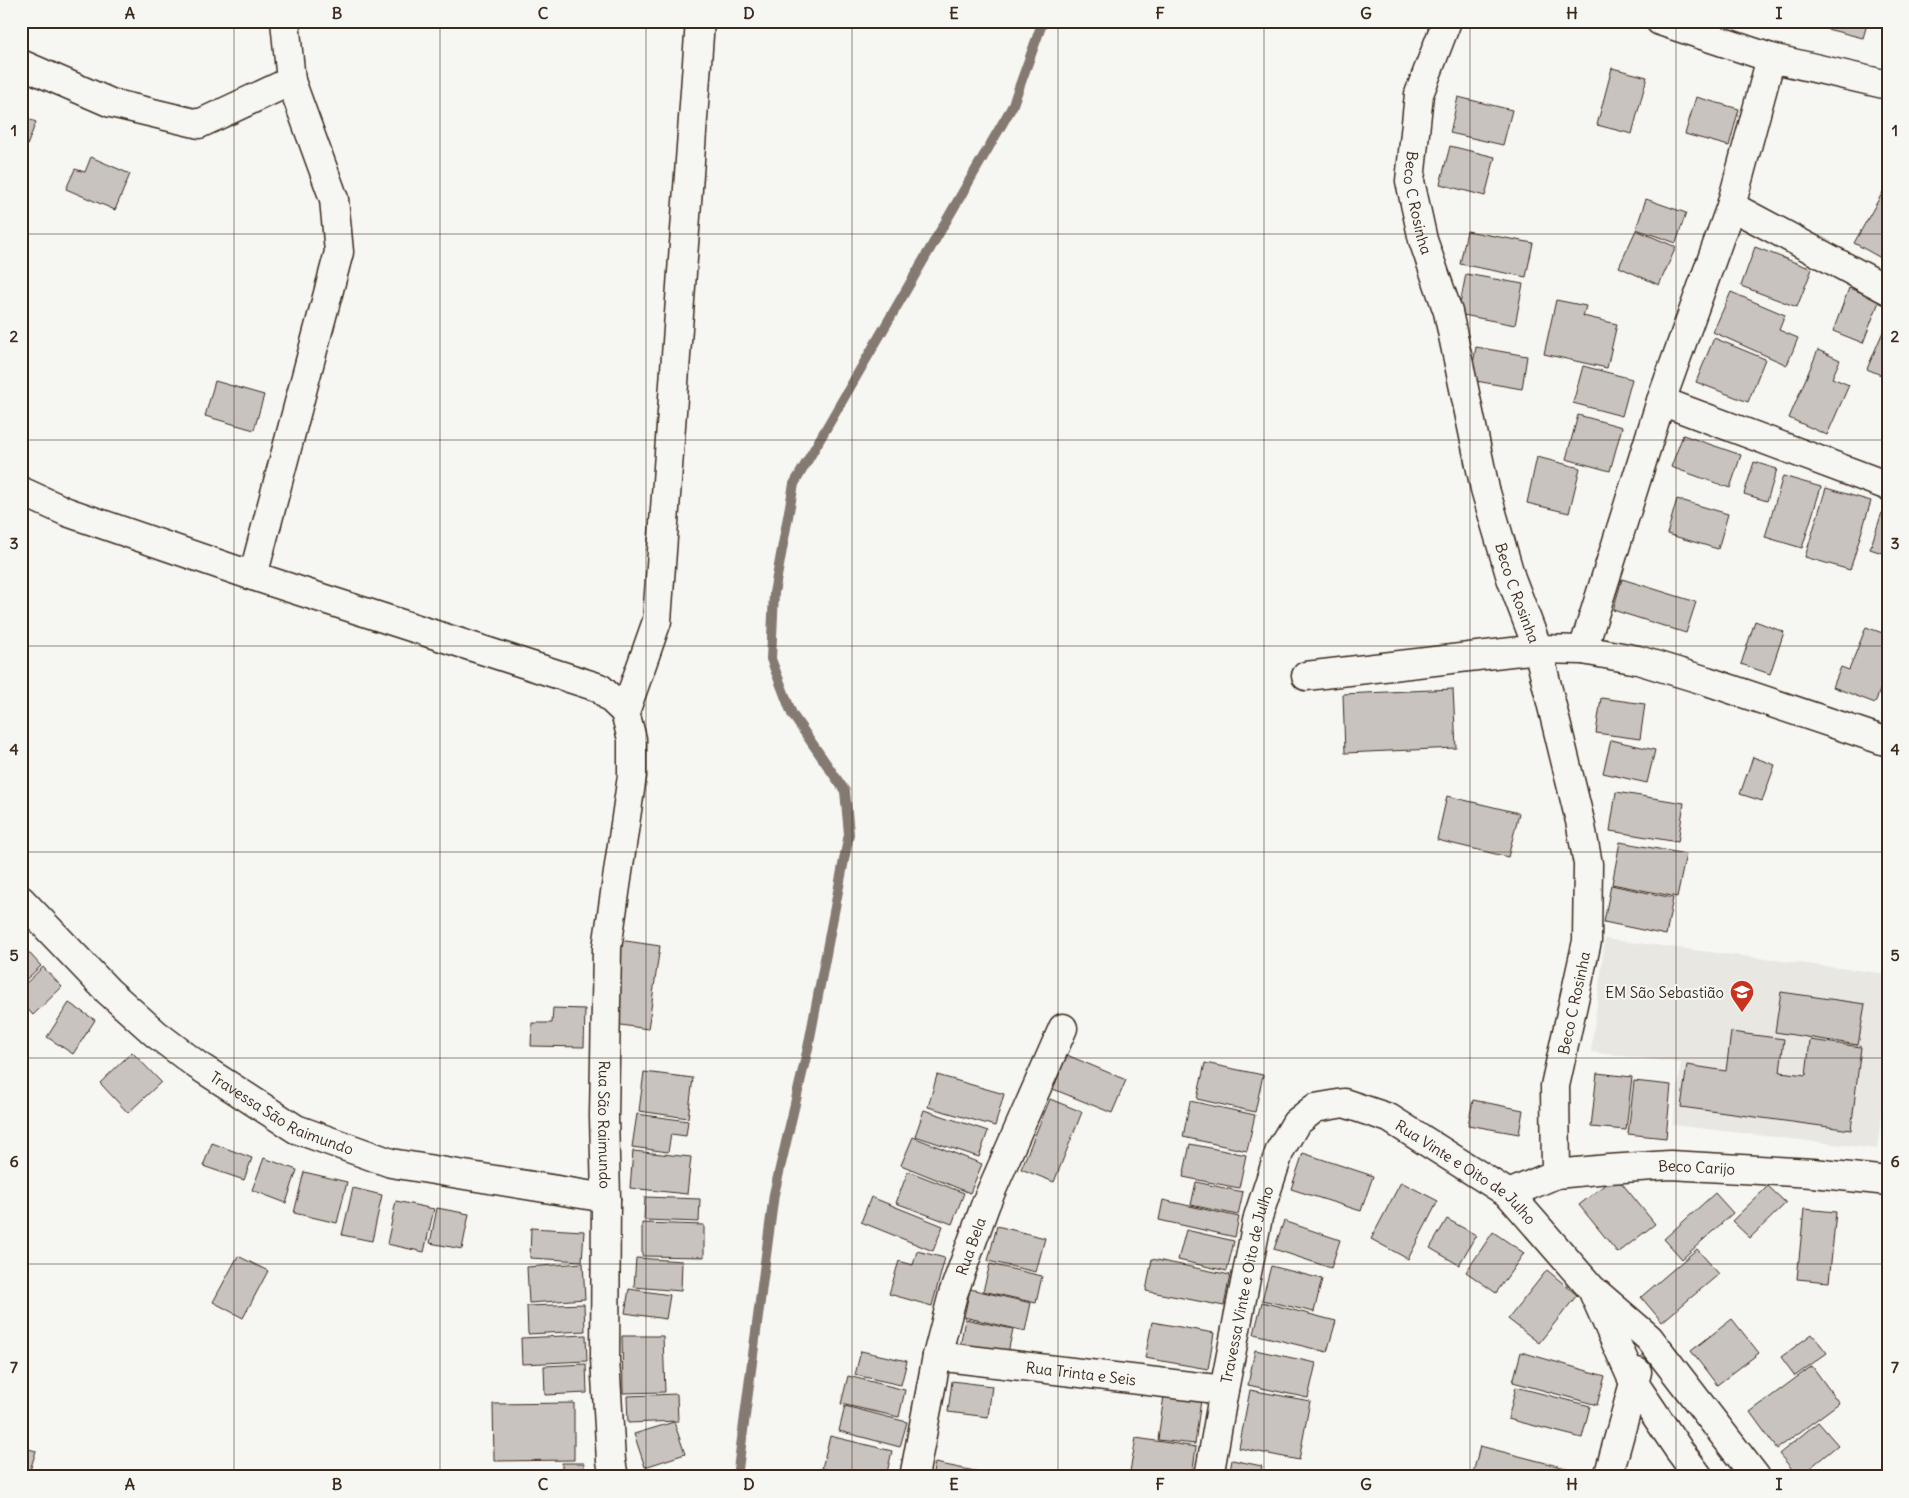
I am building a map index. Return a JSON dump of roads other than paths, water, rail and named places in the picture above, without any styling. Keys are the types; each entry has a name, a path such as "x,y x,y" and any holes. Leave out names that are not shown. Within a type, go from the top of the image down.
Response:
{"street":[{"path":"253,576 339,252 334,199 291,80 285,21"},
{"path":"21,491 67,512 253,576 600,688 625,712 657,621 700,21"},
{"name":"Beco C Rosinha","path":"1447,21 1419,94 1410,181 1423,240 1448,312 1485,489 1511,578 1538,649 1580,821 1588,864 1587,941 1555,1086 1556,1174"},
{"path":"1672,23 1771,58 1888,85"},
{"path":"1583,650 1660,401 1731,206 1771,58"},
{"path":"21,64 111,103 198,124 291,80"},
{"path":"1731,206 1888,290"},
{"path":"1660,401 1888,486"},
{"path":"1306,676 1538,649 1583,650 1638,660 1707,680 1888,742"},
{"name":"Rua São Raimundo","path":"615,1471 605,1358 606,1198 604,1116 607,948 632,776 632,739 625,712"},
{"name":"Travessa São Raimundo","path":"21,900 108,991 156,1034 197,1064 296,1129 391,1163 606,1198"},
{"name":"Rua Bela","path":"914,1477 937,1356 953,1294 986,1203 1063,1028"},
{"name":"Rua Vinte e Oito de Julho","path":"1315,1108 1344,1103 1390,1118 1510,1194 1591,1288 1649,1338 1756,1477"},
{"name":"Travessa Vinte e Oito de Julho","path":"1209,1477 1258,1217 1280,1150 1296,1123 1315,1108"},
{"name":"Beco Carijo","path":"1510,1194 1556,1174 1670,1166 1814,1173 1888,1181"},
{"name":"Rua Vinte e Oito de Julho","path":"1591,1288 1634,1383 1699,1477"},
{"path":"1608,1477 1634,1383 1649,1338"},
{"name":"Rua Trinta e Seis","path":"937,1356 1224,1390"}],"waterway":[{"path":"737,1477 774,1194 808,1048 849,834 845,791 792,714 771,659 774,593 794,484 1012,107 1043,21"}],"place":[{"name":"EM São Sebastião","path":"1742,1013"}]}
